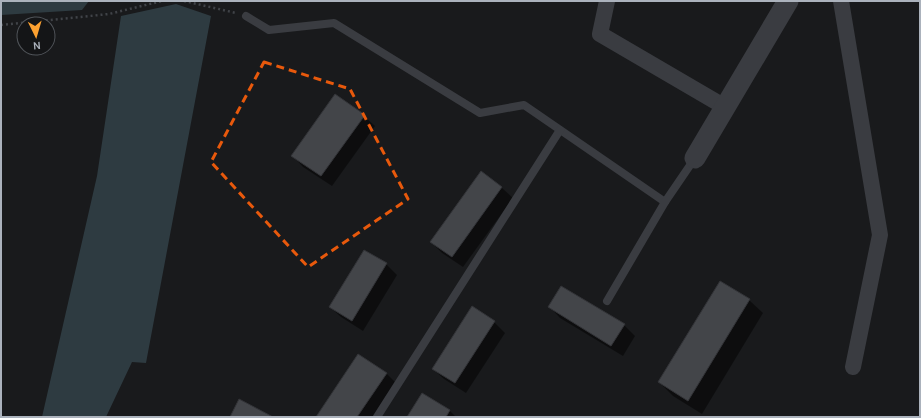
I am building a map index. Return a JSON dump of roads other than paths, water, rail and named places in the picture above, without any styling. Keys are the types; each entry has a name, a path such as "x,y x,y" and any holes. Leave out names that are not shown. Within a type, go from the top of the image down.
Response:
{"street":[{"path":"607,1 600,34 725,108"},
{"path":"695,158 788,1"},
{"path":"841,1 880,235 853,367"}],"lane":[{"path":"246,16 269,30 334,23 480,113 524,106 665,202"},
{"path":"377,417 560,130"},
{"path":"607,301 665,202 695,158"}]}
